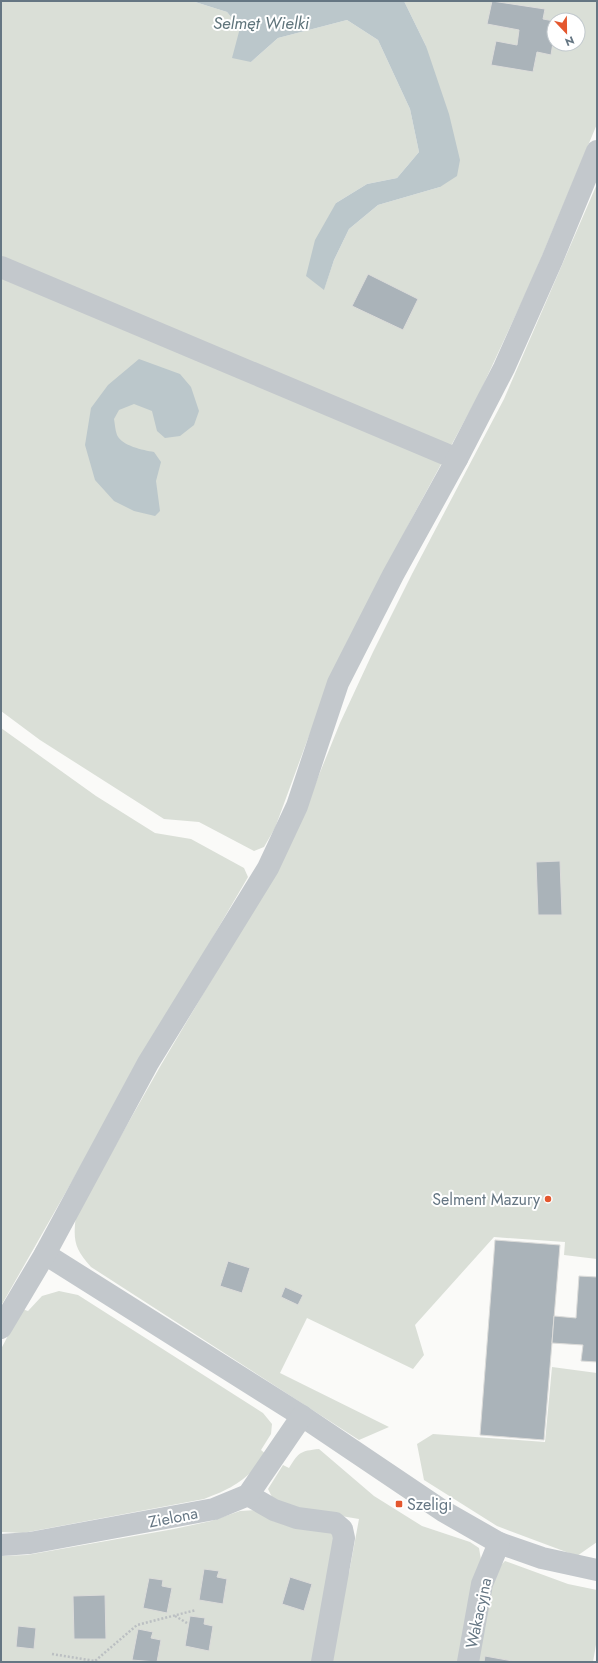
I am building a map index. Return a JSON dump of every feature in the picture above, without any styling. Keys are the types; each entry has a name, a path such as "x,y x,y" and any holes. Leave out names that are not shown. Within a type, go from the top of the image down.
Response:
{"street":[{"path":"1,1328 45,1254 148,1063 268,868 297,806 338,683 393,575 457,459 504,368 552,260 597,151"},
{"path":"1,267 457,459"},
{"path":"45,1254 302,1416 443,1511 498,1543 542,1558 597,1570"},
{"path":"302,1416 248,1495 274,1510 297,1518 335,1523 342,1529 344,1538 322,1662"},
{"name":"Zielona","path":"1,1545 30,1544 214,1509 248,1495"},
{"name":"Wakacyjna","path":"468,1662 482,1584 498,1543"}],"path":[{"path":"52,1654 96,1661 137,1625 196,1610"},
{"path":"175,1616 187,1623"}],"shaded area":[{"path":"1,1 192,1 227,12 240,28 251,62 278,38 347,20 378,40 410,109 419,152 397,178 367,184 336,203 324,289 334,260 349,229 378,205 440,187 426,46 404,1 597,1 597,124 532,280 479,394 412,518 343,652 307,741 275,828 264,847 254,851 199,822 164,819 40,740 1,711"},
{"path":"597,184 597,1259 564,1255 565,1242 494,1237 415,1325 424,1355 413,1369 307,1318 280,1373 389,1427 359,1440 91,1267 81,1254 76,1243 76,1215 161,1065 279,866 306,807 340,723 373,652 412,574 504,399"},
{"path":"1,728 96,796 155,833 191,839 244,868 248,877 141,1060 1,1306"},
{"path":"59,1291 78,1295 263,1413 272,1424 271,1434 261,1450 267,1455 253,1471 232,1487 204,1499 23,1533 1,1532 1,1349 22,1309 28,1311 42,1296"},
{"path":"552,1367 597,1373 597,1542 577,1556 497,1526 424,1480 417,1444 433,1434 545,1442"},
{"path":"319,1449 374,1496 422,1526 470,1542 479,1548 481,1560 461,1662 1,1662 1,1556 27,1555 174,1529 211,1521 240,1511 256,1510 273,1521 332,1533 349,1573 359,1519 287,1507 273,1499 268,1489 283,1465 289,1468 301,1453"},
{"path":"505,1561 568,1584 597,1590 597,1639 593,1662 477,1662 491,1582 498,1568"}],"water":[{"name":"Selmęt Wielki","path":"192,1 404,1 426,46 449,114 460,160 457,176 440,187 378,205 349,229 334,260 324,290 306,276 315,240 336,203 367,184 397,178 419,152 410,109 378,40 347,20 278,38 251,62 232,58 240,28 227,12"},
{"path":"139,359 180,374 191,387 199,411 194,425 180,436 165,438 157,431 152,411 134,404 119,410 114,419 116,433 123,442 133,447 154,452 161,462 156,481 160,511 155,516 134,511 114,501 95,480 85,445 91,408 108,385"}],"building":[{"path":"492,1 545,9 543,19 546,20 546,52 551,52 551,55 537,52 533,72 491,65 496,41 517,45 519,30 487,24"},
{"path":"368,274 418,299 403,330 352,306"},
{"path":"560,861 562,915 538,915 536,862"},
{"path":"495,1240 560,1245 544,1440 480,1435"},
{"path":"228,1261 250,1268 242,1293 220,1286"},
{"path":"579,1276 597,1277 597,1362 581,1361 583,1345 552,1343 554,1316 576,1318"},
{"path":"285,1287 303,1295 298,1305 281,1297"},
{"path":"204,1569 219,1571 217,1577 227,1579 223,1604 199,1600"},
{"path":"290,1577 312,1584 304,1611 282,1604"},
{"path":"149,1578 163,1580 162,1586 172,1588 167,1613 143,1608"},
{"path":"105,1595 106,1639 74,1639 73,1596"},
{"path":"190,1616 205,1618 204,1624 213,1626 209,1651 185,1646"},
{"path":"18,1626 36,1628 34,1649 16,1647"},
{"path":"138,1629 153,1632 151,1638 161,1640 157,1662 132,1660"},
{"path":"485,1656 518,1662 484,1662"}],"place":[{"name":"Selment Mazury","path":"548,1199"},
{"name":"Szeligi","path":"399,1504"}]}
